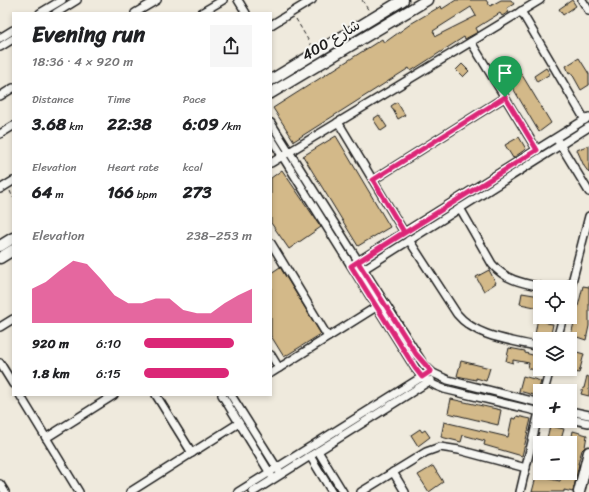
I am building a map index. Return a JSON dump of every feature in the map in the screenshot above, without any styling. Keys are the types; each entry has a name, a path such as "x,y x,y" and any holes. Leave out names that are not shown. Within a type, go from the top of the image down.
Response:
{"street":[{"path":"53,11 62,0"},
{"path":"53,11 77,0"},
{"path":"137,12 157,0"},
{"path":"203,12 223,0"},
{"path":"238,0 245,12"},
{"path":"272,24 292,12 299,3 312,0"},
{"name":"شارع 400","path":"272,79 403,0"},
{"name":"شارع 400","path":"272,92 427,0"},
{"path":"272,162 540,0"},
{"path":"582,0 589,11"},
{"path":"351,266 587,118 521,11"},
{"path":"0,38 12,31"},
{"path":"0,47 12,40"},
{"path":"472,42 537,150"},
{"path":"0,96 12,89"},
{"path":"373,180 505,97"},
{"path":"338,122 404,232"},
{"path":"272,125 420,360 431,371 448,380 533,401"},
{"path":"0,134 12,127"},
{"path":"356,274 589,127"},
{"path":"556,138 589,192"},
{"path":"272,140 376,307 422,377 428,382 450,391 533,411"},
{"path":"3,187 12,182"},
{"path":"460,208 492,264 499,272 514,281 533,285"},
{"path":"573,280 589,216"},
{"path":"0,246 12,239"},
{"path":"409,240 456,314 466,323 482,333 533,345"},
{"path":"272,246 328,337"},
{"path":"0,258 12,251"},
{"path":"272,372 376,307"},
{"path":"0,327 12,320"},
{"path":"272,357 279,368"},
{"path":"0,363 12,382"},
{"path":"238,492 431,371"},
{"path":"253,492 264,489 281,474 438,376"},
{"path":"21,396 79,492"},
{"path":"46,438 112,396"},
{"path":"157,396 192,453"},
{"path":"274,479 223,398 233,396 281,474"},
{"path":"577,412 589,415"},
{"path":"577,421 589,424"},
{"path":"130,492 239,423"},
{"path":"520,492 535,428"},
{"path":"360,492 426,452 440,447 446,447 526,468"},
{"path":"318,451 343,492"},
{"path":"579,492 589,452"},
{"path":"310,456 332,492"},
{"path":"393,472 405,492"},
{"path":"0,484 5,492"}],"path":[{"path":"362,0 373,18"},
{"path":"292,12 316,53"},
{"path":"3,187 12,197"}],"building":[{"path":"456,0 486,0 490,6 501,0 511,0 514,4 507,8 509,12 502,16 500,13 476,28 478,32 465,39 464,37 411,71 409,68 294,141 273,108 382,39 384,43 412,23 441,6 442,9","holes":["471,7 476,16 436,36 433,31"]},
{"path":"572,0 576,6 563,15 559,9"},
{"path":"579,58 589,74 589,85 581,90 566,66"},
{"path":"513,60 551,123 539,132 501,68"},
{"path":"462,64 469,71 463,77 456,70"},
{"path":"546,68 550,74 537,82 534,76"},
{"path":"397,102 405,115 398,119 391,106"},
{"path":"379,115 387,127 381,131 373,119"},
{"path":"336,136 390,227 358,246 303,156"},
{"path":"519,137 526,149 513,158 505,145"},
{"path":"589,145 589,173 577,150"},
{"path":"282,170 321,227 289,249 272,224 272,177"},
{"path":"280,267 321,334 284,357 272,338 272,272"},
{"path":"489,270 496,283 484,291 476,277"},
{"path":"583,286 589,287 589,326 586,340 577,337 577,332 572,332 574,324 577,324 577,310"},
{"path":"522,293 533,295 533,307 520,304"},
{"path":"537,324 553,324 551,332 536,332"},
{"path":"509,348 525,351 525,353 533,355 533,370 528,368 529,363 513,360 513,363 506,361"},
{"path":"577,352 584,354 579,373 577,373"},
{"path":"461,361 490,368 486,381 476,378 476,380 457,376"},
{"path":"523,376 541,381 540,384 533,384 533,395 519,391"},
{"path":"587,376 589,377 589,396 581,394"},
{"path":"451,399 501,410 498,425 448,413"},
{"path":"517,416 531,419 522,456 484,445 485,441 463,435 461,442 441,437 444,422 508,437 512,418 516,419"},
{"path":"550,428 564,429 562,436 548,436"},
{"path":"420,429 422,432 425,430 430,437 418,446 411,435"},
{"path":"573,431 587,435 585,447 582,450 578,464 577,473 577,436 572,436"},
{"path":"433,466 443,482 429,492 418,475"},
{"path":"535,480 576,480 573,492 564,490 564,492 532,492"}],"route":[{"path":"505,97 537,150 358,262 416,354 424,365 431,371 422,377 351,266 404,232 373,180 505,97"}]}
